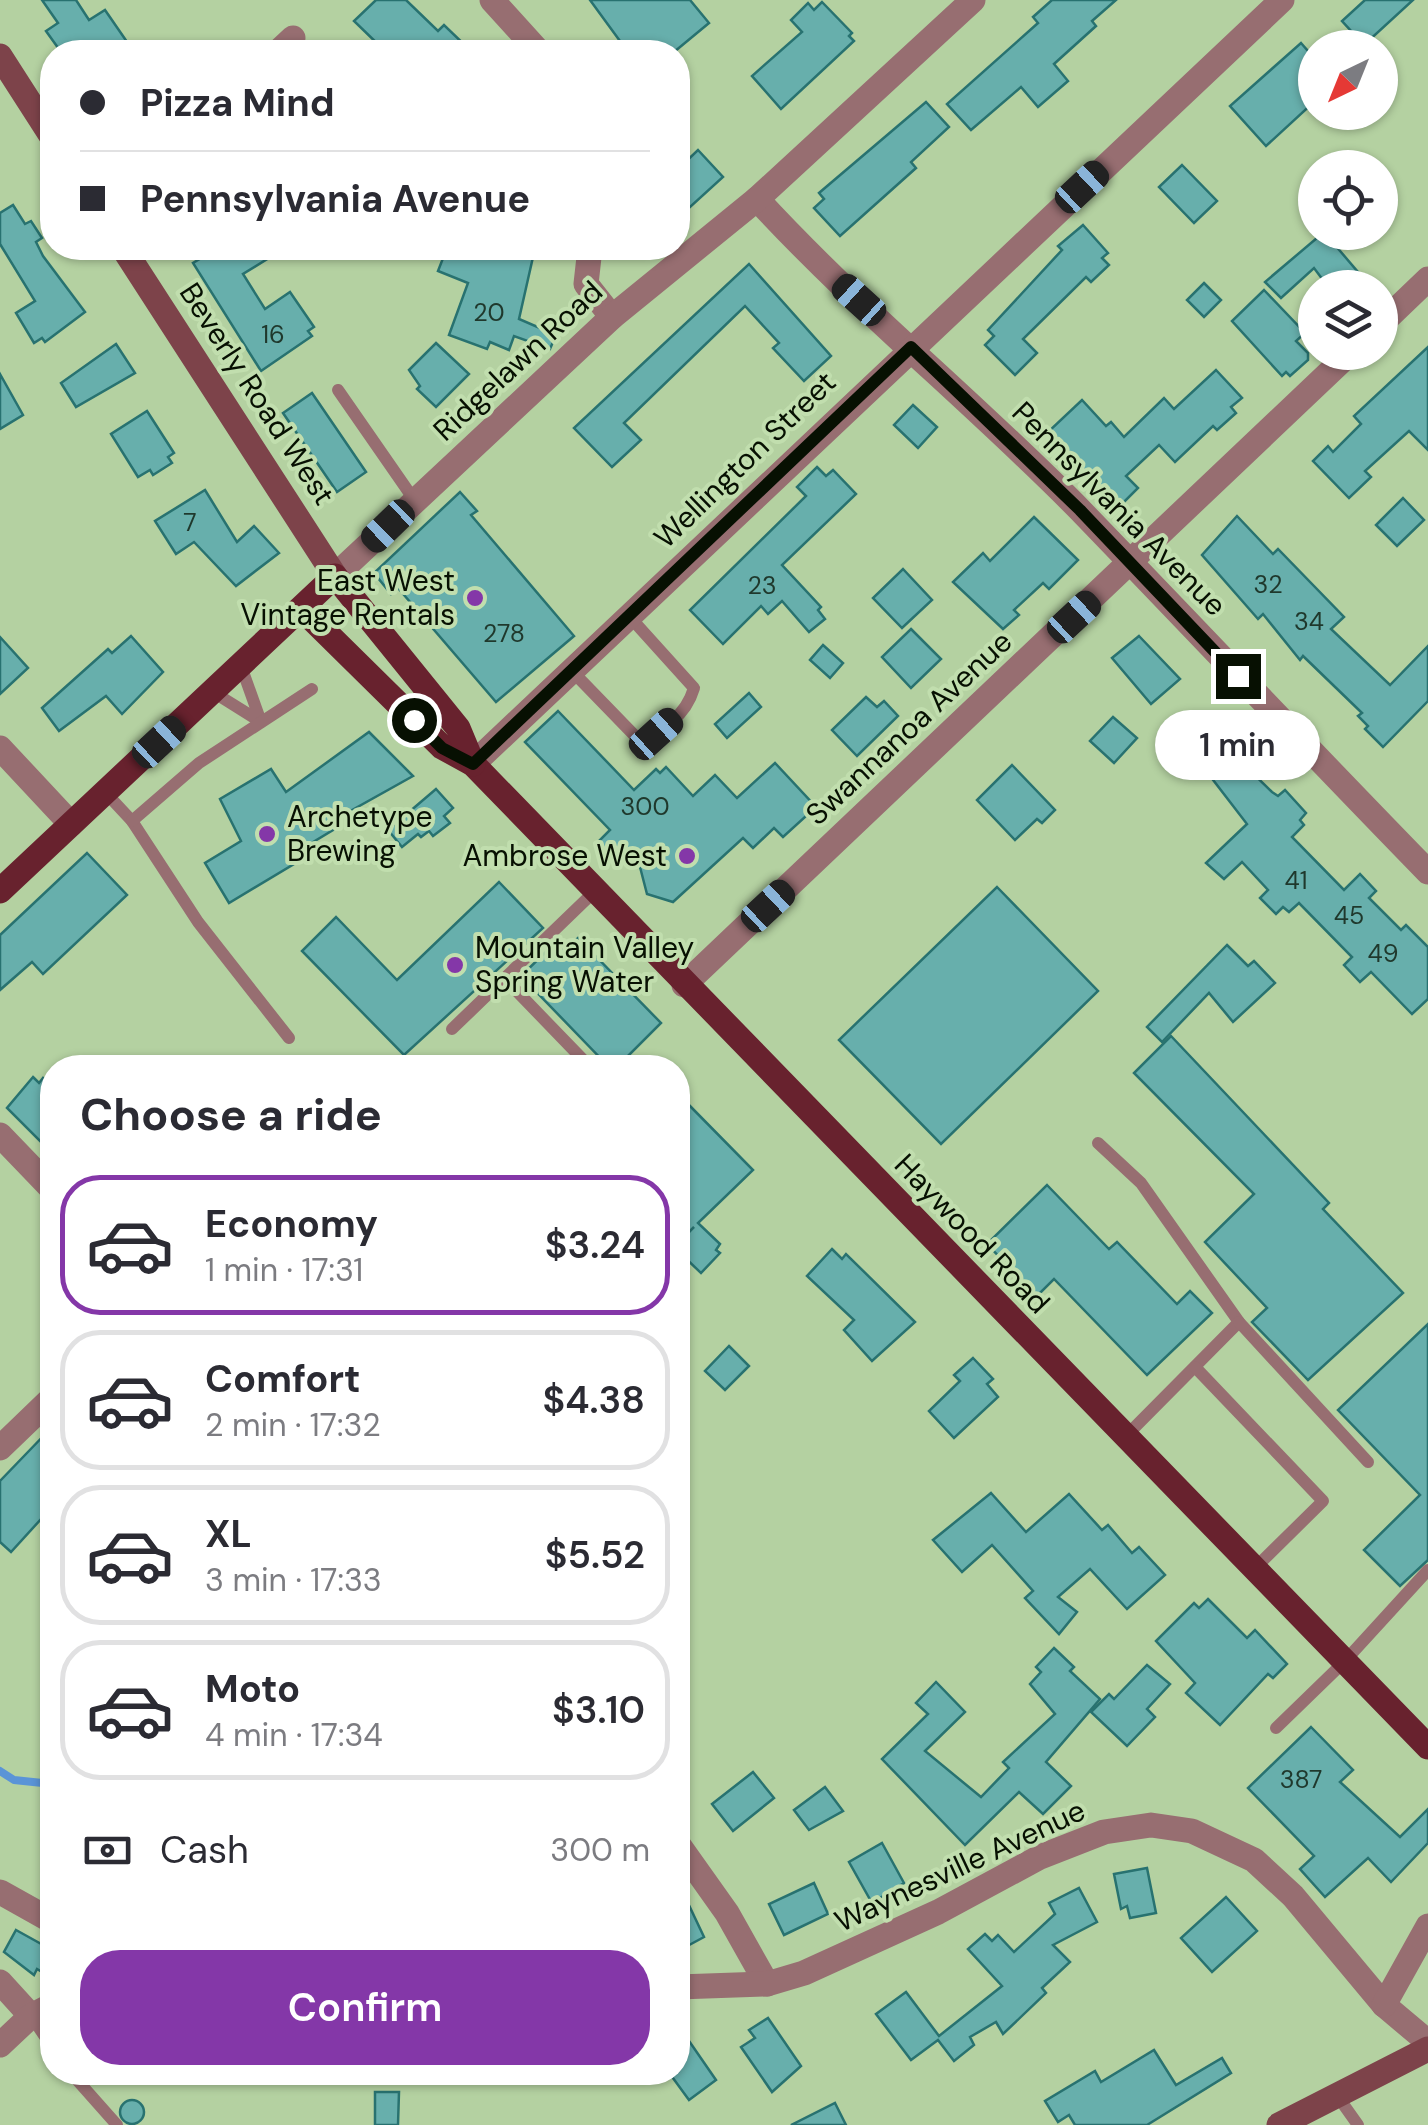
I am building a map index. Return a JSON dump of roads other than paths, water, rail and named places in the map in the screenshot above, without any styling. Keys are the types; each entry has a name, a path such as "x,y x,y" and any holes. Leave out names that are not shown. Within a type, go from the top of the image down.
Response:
{"main road":[{"path":"0,891 336,576"},
{"name":"Haywood Road","path":"336,576 458,728 473,764"},
{"name":"Haywood Road","path":"302,609 442,748 473,764 1124,1437 1344,1662 1424,1737"}],"street":[{"path":"492,0 528,40"},
{"name":"Ridgelawn Road","path":"690,254 757,199 973,0"},
{"name":"Wellington Street","path":"473,764 1282,0"},
{"path":"0,56 40,119"},
{"name":"Pennsylvania Avenue","path":"757,199 807,254 911,347 1130,564 1428,872"},
{"name":"Beverly Road West","path":"131,260 336,576"},
{"path":"589,260 586,284 612,317"},
{"name":"Ridgelawn Road","path":"336,576 612,317 682,260"},
{"path":"1398,308 1428,279"},
{"name":"Swannanoa Avenue","path":"684,985 1333,370"},
{"path":"0,748 71,824"},
{"path":"0,1134 40,1176"},
{"path":"0,1448 40,1410"},
{"name":"Waynesville Avenue","path":"690,1987 767,1984 841,1958 1040,1858 1104,1832 1151,1825 1192,1831 1254,1860 1293,1896 1384,2004 1428,2046"},
{"path":"690,1861 727,1913 767,1984"},
{"path":"0,1892 40,1914"},
{"path":"1384,2004 1428,1926"},
{"path":"0,1982 40,2009"},
{"path":"0,2045 40,2012"},
{"path":"1279,2125 1428,2046"}],"lane":[{"path":"338,390 415,500"},
{"path":"572,670 636,737 656,734 690,704 694,688 628,616"},
{"path":"241,666 261,722"},
{"path":"132,821 200,763 312,689"},
{"path":"213,692 261,722"},
{"path":"105,792 132,821 198,922 289,1038"},
{"path":"452,1030 595,891"},
{"path":"505,979 578,1055"},
{"path":"1098,1142 1141,1183 1239,1322 1368,1462"},
{"path":"1124,1437 1239,1322"},
{"path":"1195,1367 1324,1501 1254,1569"},
{"path":"1276,1728 1344,1662 1428,1570"},
{"path":"82,2085 117,2125"},
{"path":"1335,2093 1358,2125"}],"waterway":[{"path":"0,1771 14,1780 40,1783"}],"place":[{"name":"East West Vintage Rentals","path":"475,598"},
{"name":"Archetype Brewing","path":"267,834"},
{"name":"Ambrose West","path":"687,856"},
{"name":"Mountain Valley Spring Water","path":"455,965"}]}
